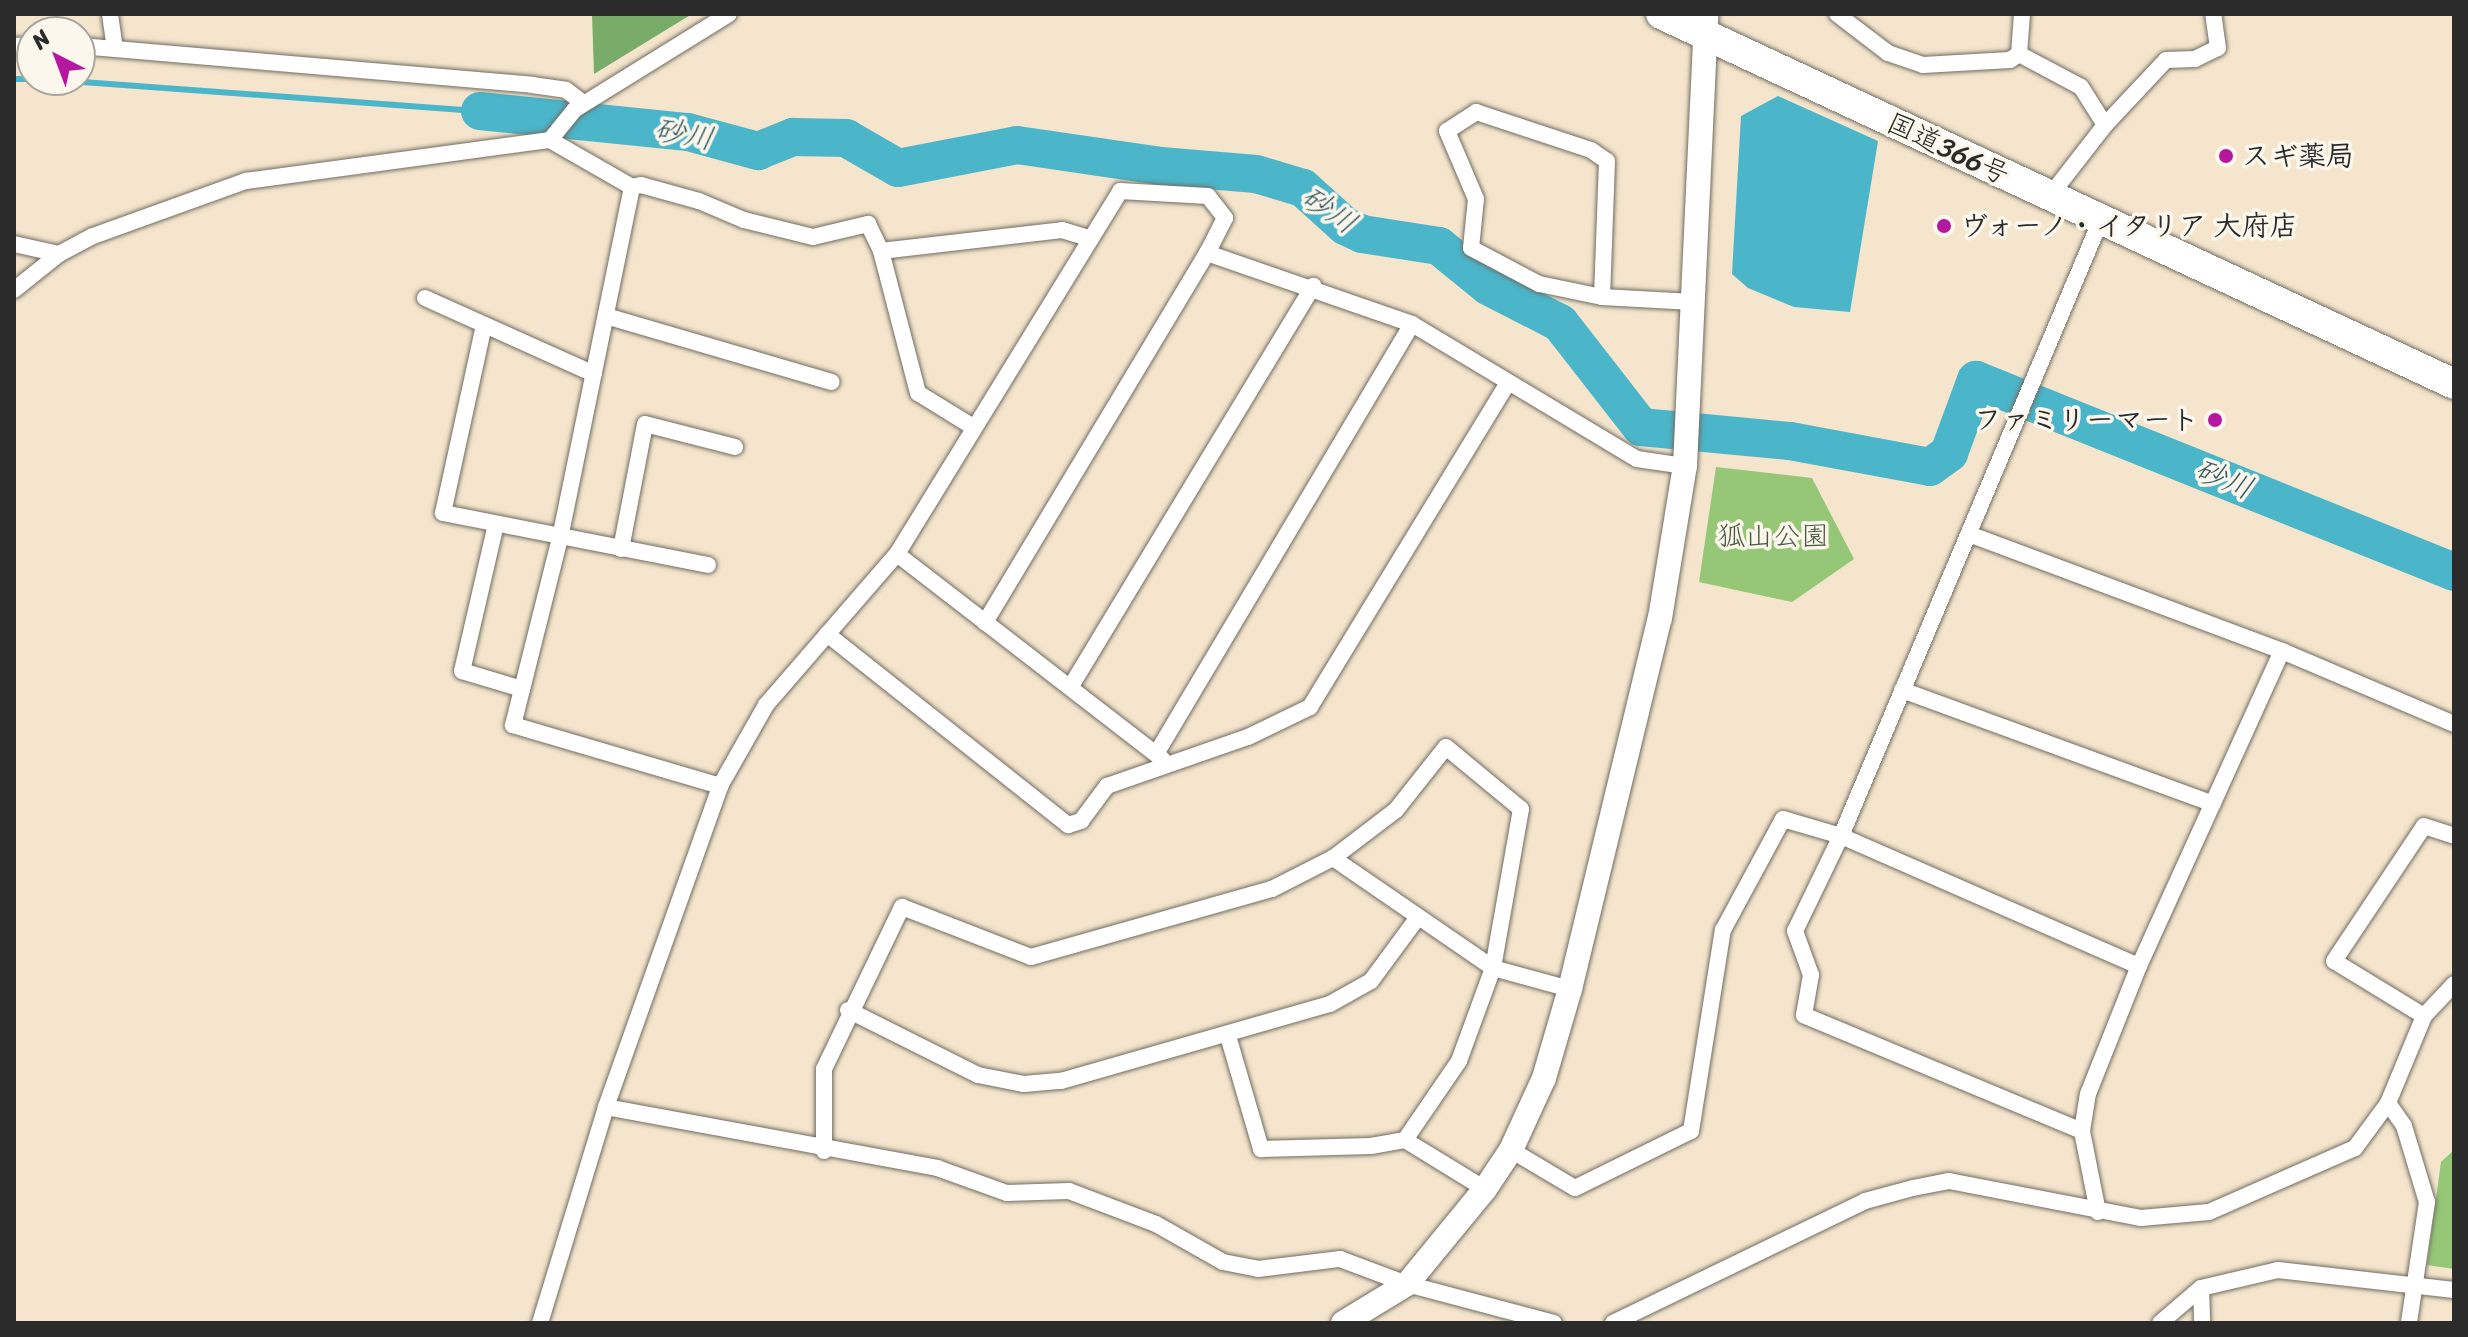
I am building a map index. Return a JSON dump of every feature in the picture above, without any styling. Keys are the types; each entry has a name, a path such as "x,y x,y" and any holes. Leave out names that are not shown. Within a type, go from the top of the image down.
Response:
{"highway":[{"name":"国道366号","path":"1661,14 1706,24 2100,222 2454,384"}],"street":[{"path":"110,14 115,48"},
{"path":"550,139 579,107 729,14"},
{"path":"1837,14 1888,53 1923,65 2010,60 2019,54"},
{"path":"2019,54 2022,14"},
{"path":"2049,197 2105,125 2166,60 2195,59 2218,48 2213,14"},
{"path":"1343,1323 1407,1284 1485,1189 1511,1150 1544,1078 1570,989 1660,618 1685,459 1706,24"},
{"path":"96,47 532,85 566,90 579,107"},
{"path":"2019,54 2081,87 2105,125"},
{"path":"1602,297 1607,161 1591,150 1476,112 1447,131 1476,199 1471,248 1539,284 1602,297 1693,302"},
{"path":"14,290 59,254 93,236 246,181 550,139 632,187 641,185 744,220 813,237 868,224 881,251 918,393 973,427"},
{"path":"632,187 560,538 513,725 720,786"},
{"path":"540,1323 606,1107 720,786 766,705 897,554 1120,191 1208,196 1225,218 1207,253 985,623"},
{"path":"2082,1131 1804,1015 1811,975 1795,931 1841,836 2100,222"},
{"path":"881,251 1062,230 1091,239"},
{"path":"14,244 59,254"},
{"path":"1207,253 1313,286 1412,324 1637,459 1685,459"},
{"path":"1071,686 1313,286"},
{"path":"425,298 594,374"},
{"path":"606,316 832,382"},
{"path":"1156,754 1412,324"},
{"path":"484,325 443,513 708,565"},
{"path":"827,634 1068,825 1081,821 1107,786 1170,765 1310,707 1508,383"},
{"path":"621,549 645,424 735,447"},
{"path":"496,524 462,671 522,689"},
{"path":"1969,534 2282,651 2454,724"},
{"path":"897,554 1170,765"},
{"path":"2098,1212 2082,1131 2088,1094 2139,966 2282,651"},
{"path":"1902,690 2213,804"},
{"path":"824,1151 824,1069 848,1010 902,907 1031,957 1272,889 1333,858 1396,810 1446,747 1521,809 1493,968 1459,1061 1405,1140"},
{"path":"1511,1150 1575,1188 1691,1131 1723,930 1783,819 1841,836 2139,966"},
{"path":"2424,1016 2334,961 2424,826 2454,836"},
{"path":"1333,858 1416,920 1493,968 1570,989"},
{"path":"848,1010 978,1075 1024,1084 1061,1081 1228,1036 1330,1004 1371,981 1416,920"},
{"path":"1613,1323 1865,1201 1949,1181 2141,1218 2209,1212 2355,1148 2388,1103 2424,1016 2454,984"},
{"path":"1228,1036 1261,1149 1371,1146 1405,1140 1485,1189"},
{"path":"2388,1103 2404,1126 2427,1202 2409,1323"},
{"path":"606,1107 824,1151 937,1168 1007,1193 1069,1191 1156,1224 1223,1262 1258,1269 1340,1259 1407,1284 1554,1323"},
{"path":"2160,1323 2201,1288 2278,1270 2454,1290"},
{"path":"2201,1288 2202,1323"}],"green space":[{"path":"592,14 692,14 594,74"},
{"name":"狐山公園","path":"1716,467 1812,478 1854,559 1792,602 1699,582"},
{"path":"2454,1150 2454,1269 2427,1265 2441,1162"}],"water":[{"path":"1778,96 1878,141 1850,312 1794,307 1748,288 1732,274 1741,116"}],"waterway":[{"name":"砂川","path":"96,83 480,111"},
{"name":"砂川","path":"480,111 688,132 758,151 793,137 846,138 898,168 1017,145 1161,166 1256,174 1303,188 1345,226 1362,234 1439,246 1488,286 1560,323 1641,427 1790,441 1930,467 1949,453 1976,380 2454,572"}],"place":[{"name":"スギ薬局","path":"2226,156"},
{"name":"ヴォーノ・イタリア 大府店","path":"1944,226"},
{"name":"ファミリーマート","path":"2215,420"}]}
